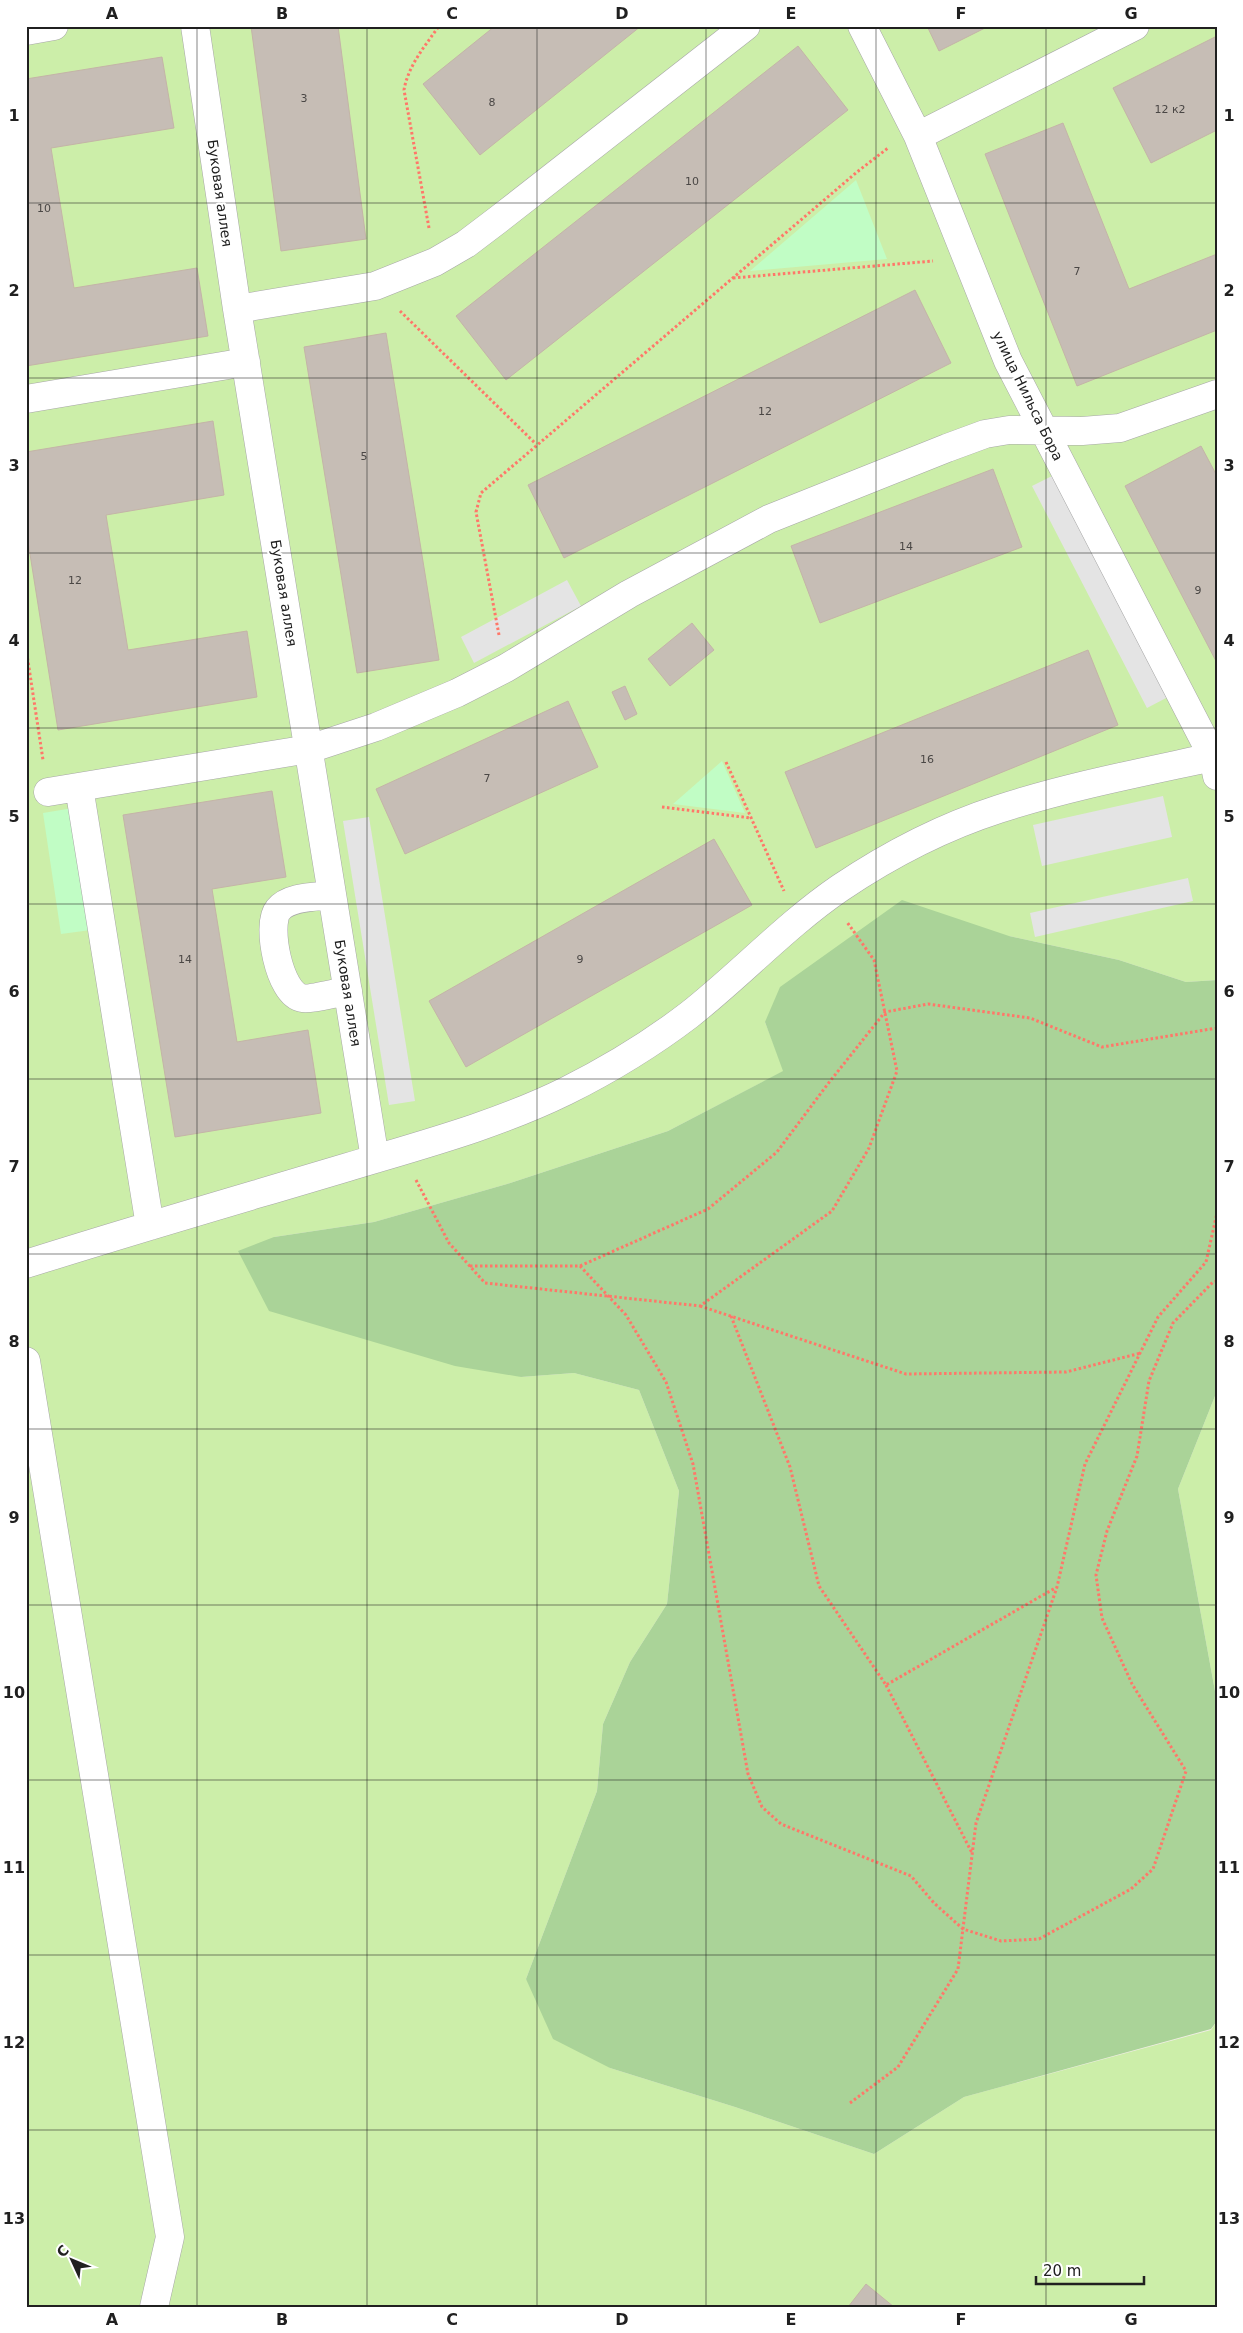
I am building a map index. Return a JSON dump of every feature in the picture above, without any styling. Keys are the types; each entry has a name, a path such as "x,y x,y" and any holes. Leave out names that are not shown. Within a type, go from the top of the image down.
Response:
{"lane":[{"path":"26,31 54,26"},
{"name":"Буковая аллея","path":"195,26 237,309 348,991 388,1155"},
{"path":"237,309 375,286 435,262 466,244 500,219 746,26"},
{"name":"улица Нильса Бора","path":"862,26 916,132 1002,349 1215,763"},
{"path":"916,132 1135,26"},
{"path":"26,399 246,362"},
{"path":"48,792 309,749 376,728 417,711 506,668 629,594 769,520 985,434 1009,430 1082,431 1120,428 1217,394"},
{"path":"26,1264 388,1155 510,1115 563,1092 653,1041 689,1014 828,896 871,868 909,847 956,824 997,809 1048,795 1215,763"},
{"path":"79,787 150,1226"},
{"path":"332,895 287,902 278,910 273,925 281,976 292,993 302,998 348,991"},
{"path":"26,1361 170,2237 154,2307"}],"path":[{"path":"435,262 404,90 406,77 414,62 439,26"},
{"path":"506,668 476,512 481,493 536,444 857,172 916,132"},
{"path":"732,278 894,265"},
{"path":"375,286 536,444"},
{"path":"26,648 48,792"},
{"path":"726,762 797,922"},
{"path":"662,807 751,818"},
{"path":"700,1306 832,1211 869,1148 897,1071 874,960 828,896"},
{"path":"470,1266 580,1266 708,1209 777,1152 885,1012 928,1004 1030,1018 1102,1047 1217,1028"},
{"path":"388,1155 449,1243 485,1283 700,1306 906,1374 1066,1372 1141,1353"},
{"path":"850,2103 898,2067 958,1969 976,1823 1057,1587 1085,1464 1158,1317 1206,1262 1217,1213"},
{"path":"580,1266 626,1315 666,1382 693,1464 748,1774 762,1807 781,1824 911,1876 934,1903 963,1928 1002,1941 1039,1938 1131,1889 1153,1869 1186,1771 1132,1684 1102,1618 1096,1575 1108,1531 1137,1456 1149,1381 1173,1324 1213,1282 1217,1281"},
{"path":"731,1316 790,1466 819,1586 886,1685 972,1854"},
{"path":"886,1685 1057,1587"}],"green space":[{"path":"26,26 1217,26 1217,980 1186,982 1119,960 1009,936 765,1022 784,1071 668,1131 507,1184 374,1222 274,1237 521,1377 574,1373 639,1390 679,1491 667,1604 630,1662 603,1724 597,1791 526,1979 610,2068 735,2107 874,2154 964,2097 1211,2030 1217,2021 1217,2307 26,2307"},
{"path":"856,180 887,259 750,271"},
{"path":"722,761 745,813 673,804"},
{"path":"73,808 91,930 61,934 43,813"},
{"path":"902,900 1009,936 1119,960 1186,982 1217,980 1217,1391 1178,1489 1217,1702 1217,2021 1211,2029 964,2097 874,2154 735,2107 610,2068 553,2039 526,1979 597,1791 603,1724 630,1662 667,1604 679,1491 639,1390 574,1373 521,1377 455,1366 269,1311 238,1251 274,1237 374,1222 507,1184 668,1131 783,1071 765,1022 780,987"},
{"path":"1217,1391 1217,1702 1178,1489"}],"shaded area":[{"path":"1054,475 1168,697 1147,708 1032,486"},
{"path":"567,580 581,606 474,663 461,637"},
{"path":"1163,796 1172,837 1042,866 1033,825"},
{"path":"369,817 415,1101 389,1105 343,821"},
{"path":"1188,878 1193,901 1035,937 1030,913"}],"building":[{"path":"251,26 338,26 366,239 281,251"},
{"path":"495,26 641,26 480,155 423,84"},
{"path":"927,26 989,26 939,51"},
{"path":"1217,36 1217,130 1151,163 1113,88"},
{"path":"798,46 848,110 506,380 456,316"},
{"path":"162,57 174,128 51,148 74,288 197,268 208,336 26,366 26,79"},
{"path":"1063,123 1129,289 1217,254 1217,330 1077,386 985,154"},
{"path":"915,290 951,363 564,558 528,485"},
{"path":"386,333 439,660 357,673 304,347"},
{"path":"213,421 224,495 106,515 128,650 247,631 257,697 58,730 26,529 26,452"},
{"path":"1201,446 1217,476 1217,663 1125,486"},
{"path":"993,469 1022,547 820,623 791,546"},
{"path":"692,623 714,650 670,686 648,659"},
{"path":"1088,650 1118,725 816,848 785,772"},
{"path":"625,686 637,714 625,720 612,692"},
{"path":"568,701 598,767 405,854 376,789"},
{"path":"272,791 286,877 212,889 237,1042 308,1030 321,1113 175,1137 123,815"},
{"path":"714,839 752,905 466,1067 429,1001"},
{"path":"866,2284 894,2307 848,2307"}]}
